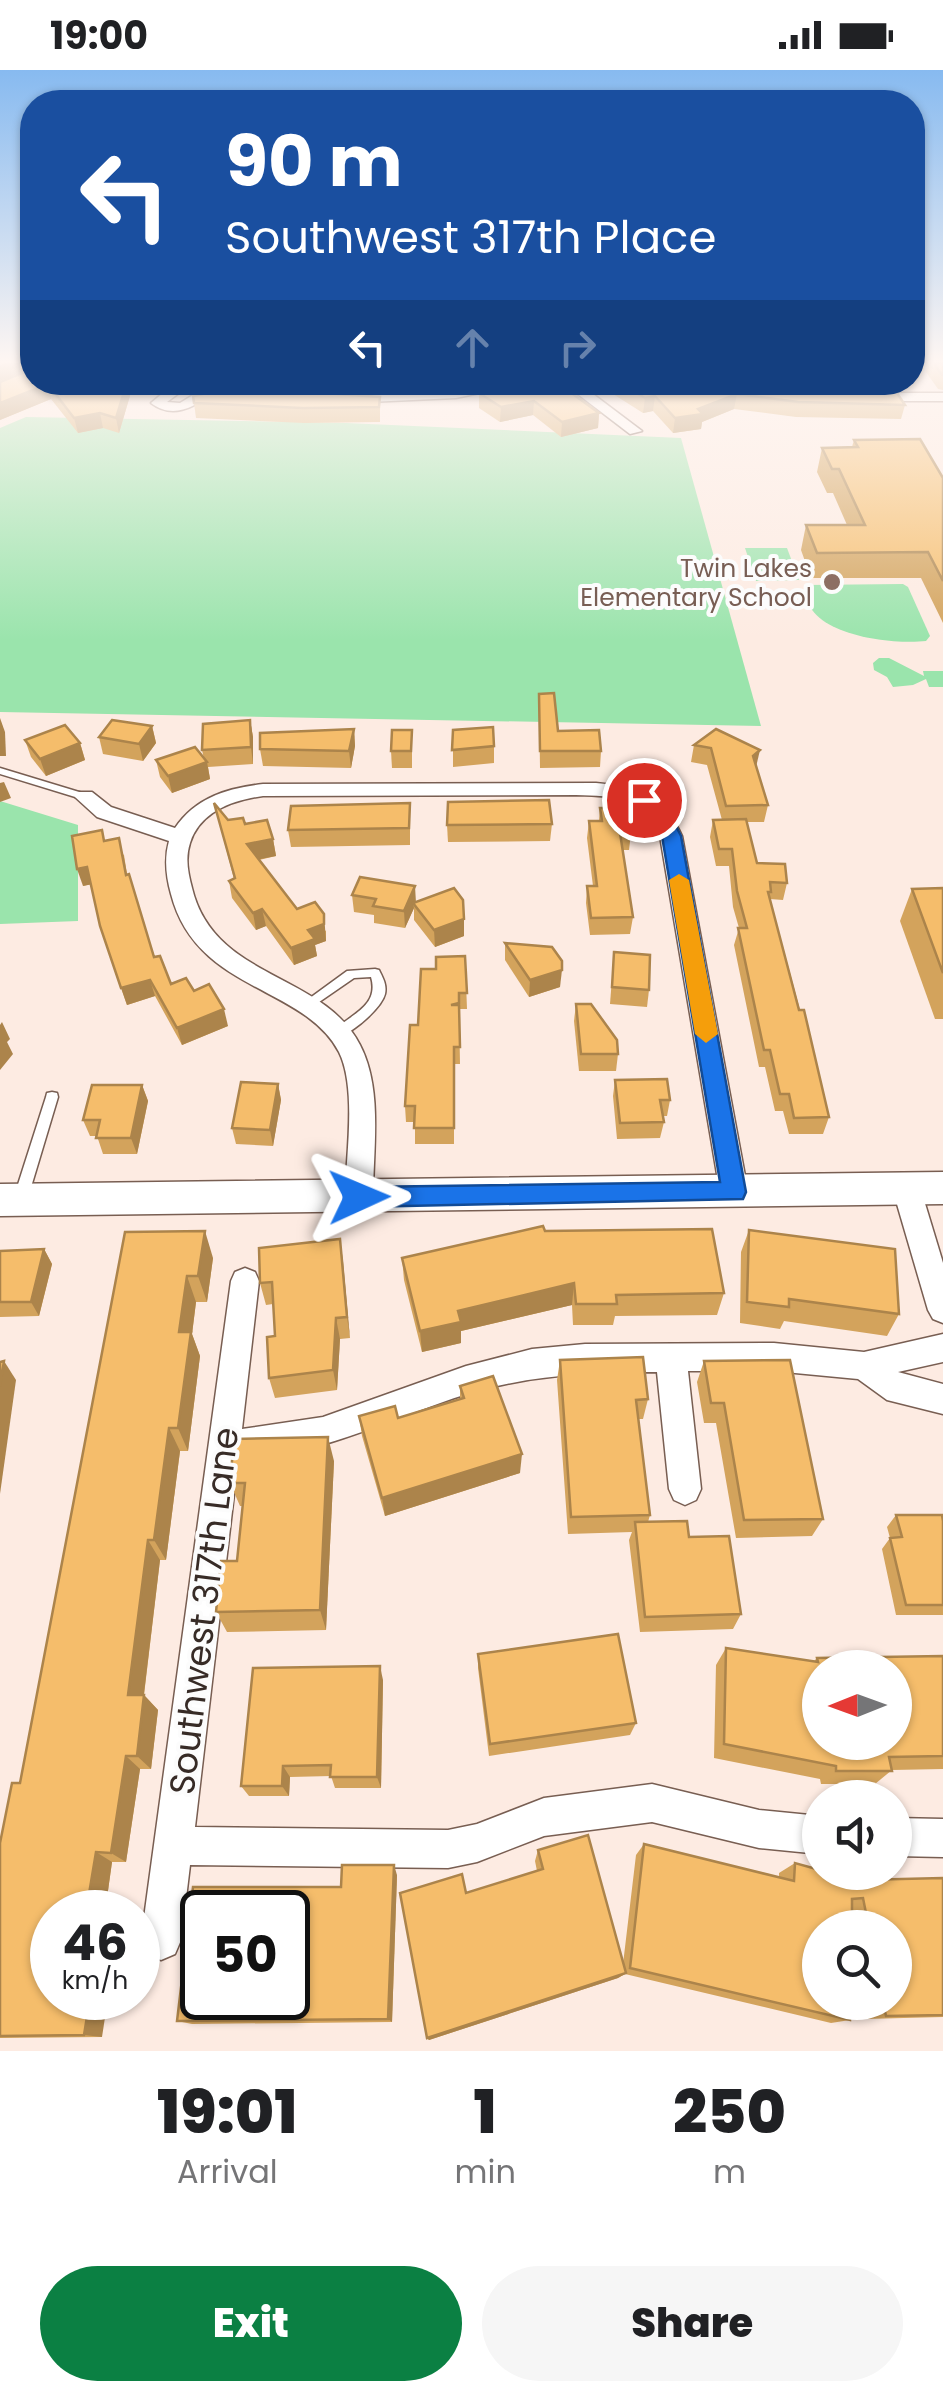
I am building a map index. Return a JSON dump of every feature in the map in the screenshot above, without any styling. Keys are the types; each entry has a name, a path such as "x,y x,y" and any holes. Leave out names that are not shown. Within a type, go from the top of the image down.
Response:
{"main road":[{"path":"10,1200 925,1188"}],"street":[{"path":"359,1197 355,1067 350,1049 338,1032 246,975 206,942 192,922 180,888 177,848 202,812 221,799 265,791 590,791 644,800 663,816 671,836 734,1192"},
{"path":"84,797 104,812 177,848"},
{"path":"925,1188 943,1310"},
{"name":"Southwest 317th Lane","path":"161,1940 245,1281"},
{"path":"226,1445 266,1443 323,1432 466,1380 532,1363 584,1358 774,1357 864,1366 943,1348"},
{"path":"672,1358 685,1488"},
{"path":"864,1366 898,1390 943,1399"},
{"path":"175,1846 448,1848 477,1844 544,1817 652,1803 760,1829 802,1834"},
{"path":"912,1837 943,1838"}],"lane":[{"path":"0,771 84,797"},
{"path":"303,1008 351,974 376,973 382,983 382,994 375,1005 338,1032"},
{"path":"10,1200 52,1097"}],"green space":[{"path":"0,455 686,455 761,726 0,712"},
{"path":"745,548 787,548 799,580 756,581"},
{"path":"806,585 908,587 930,636 926,641 871,638 832,626 808,602"},
{"path":"889,658 924,676 923,671 943,671 943,687 929,687 926,679 893,687 887,677 874,670 873,663"},
{"path":"0,801 78,825 78,921 0,924"}],"building":[{"path":"826,455 930,455 943,478 943,581 928,552 817,553 806,525 865,525 839,469 832,469"},
{"path":"554,693 558,731 599,730 601,751 540,751 539,694"},
{"path":"112,720 152,726 139,744 99,737"},
{"path":"250,720 251,747 202,750 203,724"},
{"path":"65,725 80,743 40,759 25,740"},
{"path":"493,727 494,746 452,750 453,730"},
{"path":"354,729 349,751 260,749 260,733"},
{"path":"716,729 760,750 753,756 768,805 726,806 711,748 694,745"},
{"path":"392,730 412,730 411,751 391,751"},
{"path":"195,747 207,762 168,776 156,760"},
{"path":"549,800 552,824 447,825 448,802"},
{"path":"214,803 228,820 243,818 245,824 267,820 273,839 247,844 297,909 315,902 324,914 324,924 308,930 315,939 291,948 262,909 253,913 229,881 235,878"},
{"path":"410,803 409,828 288,830 291,806"},
{"path":"600,808 627,808 631,833 620,833 633,917 591,918 587,886 597,886 589,821 602,821"},
{"path":"746,819 757,863 785,864 787,883 770,882 768,892 799,1010 804,1010 829,1117 794,1118 789,1094 780,1094 770,1050 764,1050 738,928 747,928 732,849 719,849 713,820"},
{"path":"102,830 104,841 119,838 126,875 129,874 154,957 160,956 171,984 186,978 194,991 209,984 224,1009 177,1028 150,980 121,988 100,926 87,867 77,869 72,836"},
{"path":"360,877 415,886 404,911 373,906 376,899 352,895"},
{"path":"454,888 463,900 464,919 434,930 413,903"},
{"path":"943,888 943,973 912,889"},
{"path":"505,943 552,947 562,961 562,970 530,980"},
{"path":"614,952 650,955 649,990 612,987"},
{"path":"465,956 467,993 459,993 459,1003 451,1005 459,1005 460,1047 454,1047 454,1128 414,1128 415,1106 405,1106 410,1025 418,1025 421,969 436,969 436,957"},
{"path":"576,1004 591,1004 617,1040 618,1054 581,1054"},
{"path":"667,1079 670,1100 660,1100 664,1122 620,1123 615,1080"},
{"path":"241,1082 278,1084 270,1130 232,1128"},
{"path":"92,1085 142,1085 131,1138 96,1138 100,1120 83,1120"},
{"path":"543,1226 545,1231 712,1229 724,1293 616,1295 617,1304 576,1304 574,1283 458,1311 461,1322 420,1331 402,1258"},
{"path":"749,1230 895,1249 899,1314 789,1299 789,1307 747,1302"},
{"path":"205,1231 198,1276 187,1276 179,1332 191,1332 178,1428 169,1428 154,1540 148,1540 128,1695 144,1695 137,1756 126,1756 111,1853 96,1852 90,1890 30,1890 30,2020 86,2020 84,2035 0,2036 0,1843 12,1783 20,1783 125,1232"},
{"path":"340,1239 347,1317 336,1318 333,1370 269,1378 267,1337 275,1336 272,1282 260,1283 259,1248"},
{"path":"44,1249 31,1302 0,1302 0,1251"},
{"path":"643,1357 648,1399 636,1400 650,1515 571,1517 560,1360"},
{"path":"790,1360 823,1519 744,1520 724,1403 711,1403 704,1361"},
{"path":"493,1376 522,1454 382,1498 359,1416 395,1406 398,1418 464,1398 460,1386"},
{"path":"328,1437 320,1610 216,1612 221,1561 237,1561 245,1483 230,1483 234,1439"},
{"path":"896,1515 942,1515 943,1605 906,1605 890,1538 902,1537"},
{"path":"687,1521 689,1537 729,1536 741,1614 645,1617 635,1522"},
{"path":"618,1634 636,1723 490,1744 478,1654"},
{"path":"726,1648 802,1660 802,1759 724,1744"},
{"path":"912,1656 943,1656 943,1756 912,1757"},
{"path":"380,1666 377,1777 330,1777 331,1765 283,1766 282,1786 241,1786 253,1668"},
{"path":"805,1760 890,1760 892,1771 836,1771 836,1766"},
{"path":"588,1835 626,1973 427,2038 400,1893 462,1874 466,1893 543,1869 538,1850"},
{"path":"644,1844 794,1881 795,1863 802,1865 802,1890 912,1890 912,1879 943,1878 943,2015 912,2016 912,1910 865,1910 863,1898 852,1899 852,1910 802,1910 802,2009 630,1968"},
{"path":"342,1865 394,1865 388,2019 310,2020 310,1890 193,1890 341,1887"},
{"path":"180,1996 180,2020 282,2020 177,2021"}],"slow traffic":[{"path":"679,880 706,1034"}],"place":[{"name":"Twin Lakes Elementary School","path":"832,582"}],"route":[{"path":"359,1197 734,1192 671,836 663,816 644,800"}]}
